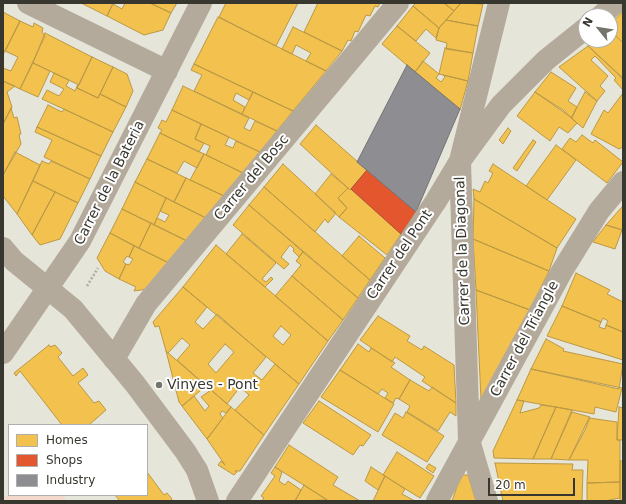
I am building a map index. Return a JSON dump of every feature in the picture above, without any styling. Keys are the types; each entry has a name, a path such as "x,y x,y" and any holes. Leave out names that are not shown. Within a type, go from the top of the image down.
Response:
{"street":[{"path":"28,3 167,71"},
{"name":"Carrer de la Bateria","path":"3,353 80,241 201,3"},
{"name":"Carrer del Bosc","path":"114,359 146,304 398,3"},
{"name":"Carrer de la Diagonal","path":"487,501 469,440 460,161 498,3"},
{"name":"Carrer del Pont","path":"237,501 436,201 460,161 501,105 546,60 578,34"},
{"name":"Carrer del Triangle","path":"437,501 562,271 599,211 623,182"},
{"path":"3,248 14,262 73,309 114,359 185,451 197,470 208,501"}],"shaded area":[{"path":"8,496 64,496 67,501 3,501 3,498"}],"building: Homes":[{"path":"81,3 113,3 107,16"},
{"path":"125,3 150,3 171,13 163,30 144,35 107,16 113,4 122,9"},
{"path":"150,3 177,3 171,13"},
{"path":"226,3 298,3 276,46 219,17"},
{"path":"318,3 380,3 378,7 375,6 370,16 366,15 358,32 355,31 351,41 348,40 342,51 304,32"},
{"path":"416,3 444,3 454,11 439,28 413,6"},
{"path":"444,3 461,3 454,11"},
{"path":"461,3 483,4 478,26 446,20"},
{"path":"413,6 439,28 436,38 426,29 416,41 397,26"},
{"path":"623,11 623,43 618,38 618,16"},
{"path":"3,12 20,21 3,55"},
{"path":"218,17 326,71 293,111 194,64"},
{"path":"446,20 478,26 473,53 446,49 447,43 436,40 439,28"},
{"path":"20,21 33,27 34,23 43,28 42,32 45,36 20,89 3,81 3,68 11,71 18,57 5,51"},
{"path":"397,26 430,53 415,72 382,44"},
{"path":"293,27 342,51 326,71 306,61 311,53 296,45 292,54 282,49"},
{"path":"45,33 92,57 79,85 33,63"},
{"path":"618,38 623,43 623,78 590,48 618,48"},
{"path":"445,48 473,53 468,81 439,74"},
{"path":"585,48 590,48 623,80 623,90 614,80 616,78 595,56 591,60 608,76 600,86 605,91 597,101 559,67"},
{"path":"92,57 113,67 98,98 77,88"},
{"path":"423,61 439,74 436,78 441,82 445,77 443,75 468,81 460,110 415,72"},
{"path":"33,63 50,71 38,97 20,89"},
{"path":"194,64 253,92 249,100 236,93 233,100 245,107 242,114 194,91 202,75 191,70"},
{"path":"113,67 127,74 133,91 126,107 100,94"},
{"path":"551,72 576,88 568,101 577,107 572,118 535,92"},
{"path":"54,73 69,80 66,86 75,91 78,84 77,88 98,98 100,94 126,107 113,132 42,99 47,90 59,96 64,89 50,82"},
{"path":"3,81 15,86 7,92 12,107 3,124"},
{"path":"183,86 249,118 244,128 250,131 255,121 277,131 260,152 172,110"},
{"path":"253,92 293,111 277,131 242,114"},
{"path":"535,92 563,110 577,123 568,133 559,127 550,141 517,116"},
{"path":"585,92 597,101 583,128 571,118"},
{"path":"623,93 623,147 619,149 591,134 604,110 608,113"},
{"path":"48,105 62,112 64,109 113,132 101,156 37,127"},
{"path":"11,108 14,118 17,117 21,134 19,135 21,144 3,175 3,124"},
{"path":"172,110 201,124 195,139 204,143 199,152 160,133 162,130 158,128 162,120 166,122"},
{"path":"201,124 229,137 225,145 233,148 236,141 260,152 243,173 206,155 210,146 195,139"},
{"path":"316,125 367,170 350,190 300,144"},
{"path":"37,127 101,156 90,179 44,157 52,140 35,132"},
{"path":"508,128 511,131 503,144 499,140"},
{"path":"160,133 204,154 197,168 184,161 177,173 147,159"},
{"path":"582,135 593,143 595,140 623,162 607,183 562,149 570,138 576,142"},
{"path":"533,140 536,142 517,171 513,168"},
{"path":"556,145 576,160 547,200 526,186"},
{"path":"15,152 40,165 17,214 3,196 3,175"},
{"path":"204,154 243,173 224,196 190,180"},
{"path":"147,159 186,178 174,202 135,182"},
{"path":"42,161 49,164 51,161 90,179 78,203 33,181"},
{"path":"283,164 336,213 328,223 325,219 315,232 264,187"},
{"path":"493,164 576,219 557,248 474,199 473,189 480,192 485,181 488,183 493,173 489,171"},
{"path":"331,174 348,188 338,198 347,208 339,217 315,194"},
{"path":"186,178 224,196 206,218 174,202"},
{"path":"33,181 55,192 32,235 17,214"},
{"path":"135,182 166,198 154,225 122,209"},
{"path":"264,187 370,280 358,298 249,205"},
{"path":"348,188 350,190 351,189 401,234 387,255 339,217 347,208 338,198"},
{"path":"55,192 78,203 60,239 40,245 32,235"},
{"path":"166,198 206,218 187,241 154,225 157,218 165,222 169,215 160,211"},
{"path":"474,199 557,248 549,271 473,239"},
{"path":"249,205 303,252 299,257 290,245 281,257 289,264 284,269 233,225"},
{"path":"623,206 623,230 606,225 621,208"},
{"path":"122,209 151,223 139,248 110,233"},
{"path":"151,223 187,241 169,263 139,248"},
{"path":"606,225 622,230 615,249 593,242"},
{"path":"110,233 134,246 129,257 127,256 123,262 126,264 119,279 105,271 97,258"},
{"path":"242,234 276,263 262,279 266,282 271,277 273,279 265,287 226,254"},
{"path":"359,236 385,258 370,280 342,256"},
{"path":"473,239 549,271 530,310 476,290"},
{"path":"216,245 328,341 299,384 183,287","holes":["281,326 291,335 283,345 273,336"]},
{"path":"134,246 169,263 148,289 134,291 136,287 119,279 126,264 129,265 133,259 129,257"},
{"path":"303,252 358,298 343,320 292,276 301,265 296,261"},
{"path":"576,273 610,290 607,294 623,302 623,332 606,325 608,321 603,318 601,322 562,306"},
{"path":"292,276 343,320 328,341 275,296"},
{"path":"183,287 207,307 195,322 203,329 217,314 266,357 253,373 262,380 275,364 299,384 264,435 235,410 249,395 240,387 227,404 177,360 190,345 182,338 168,353 166,351 159,326 155,327 153,322","holes":["225,344 234,352 216,373 208,364"]},
{"path":"476,290 530,310 481,400"},
{"path":"562,306 601,322 599,327 605,329 606,325 623,332 623,360 547,336"},
{"path":"378,316 410,336 407,341 422,350 424,346 454,365 456,403 422,381 425,377 395,357 392,362 360,340"},
{"path":"546,339 564,349 563,351 623,364 619,389 531,369"},
{"path":"358,344 369,352 371,348 395,363 391,367 410,380 399,399 396,398 393,403 385,398 388,393 382,389 378,394 340,370"},
{"path":"49,345 50,347 55,345 62,353 58,357 73,376 83,368 88,375 78,383 94,403 99,401 106,410 90,424 61,424 20,371 16,376 14,373"},
{"path":"166,351 206,386 182,406 179,402"},
{"path":"531,369 622,388 616,412 595,407 594,414 517,400"},
{"path":"340,370 394,404 378,432 321,397"},
{"path":"410,380 429,391 432,387 456,403 456,416 450,412 438,431 407,412 410,406 399,399"},
{"path":"211,390 231,407 226,413 222,411 220,414 223,418 207,439 182,406 194,396 205,411 209,406 201,397"},
{"path":"517,400 524,401 520,413 539,408 541,405 556,407 533,459 494,458 493,451"},
{"path":"319,401 371,435 363,446 360,445 353,455 303,423"},
{"path":"231,407 264,435 240,471 235,471 237,472 234,475 218,465 221,461 225,465 207,439"},
{"path":"556,407 572,410 551,459 533,459"},
{"path":"619,407 623,408 623,440 617,440"},
{"path":"406,412 444,436 427,462 382,435 395,413 403,418"},
{"path":"572,412 590,417 585,430 569,460 551,459"},
{"path":"589,418 617,422 617,440 620,440 620,482 587,483 588,460 569,460"},
{"path":"289,445 338,477 333,485 360,501 329,501 275,467"},
{"path":"397,452 434,476 420,498 383,475"},
{"path":"620,461 623,461 623,501 620,501"},
{"path":"495,463 573,464 572,470 583,470 582,501 503,501"},
{"path":"429,464 436,468 433,473 426,468"},
{"path":"275,467 282,472 279,481 285,485 288,481 301,490 295,501 261,501 264,498 261,496 275,476 271,473"},
{"path":"371,467 385,476 378,490 365,481"},
{"path":"148,473 164,495 167,493 172,499 171,501 120,501 116,496 148,496"},
{"path":"461,475 468,475 476,501 452,501"},
{"path":"385,476 405,489 402,494 415,501 373,501"},
{"path":"620,482 620,498 604,501 587,501 587,483"},
{"path":"304,485 327,500 295,501"}],"building: Shops":[{"path":"367,170 416,212 401,234 351,189"}],"building: Industry":[{"path":"407,65 460,109 416,212 357,162"}],"place":[{"name":"Vinyes - Pont","path":"159,385"}]}
